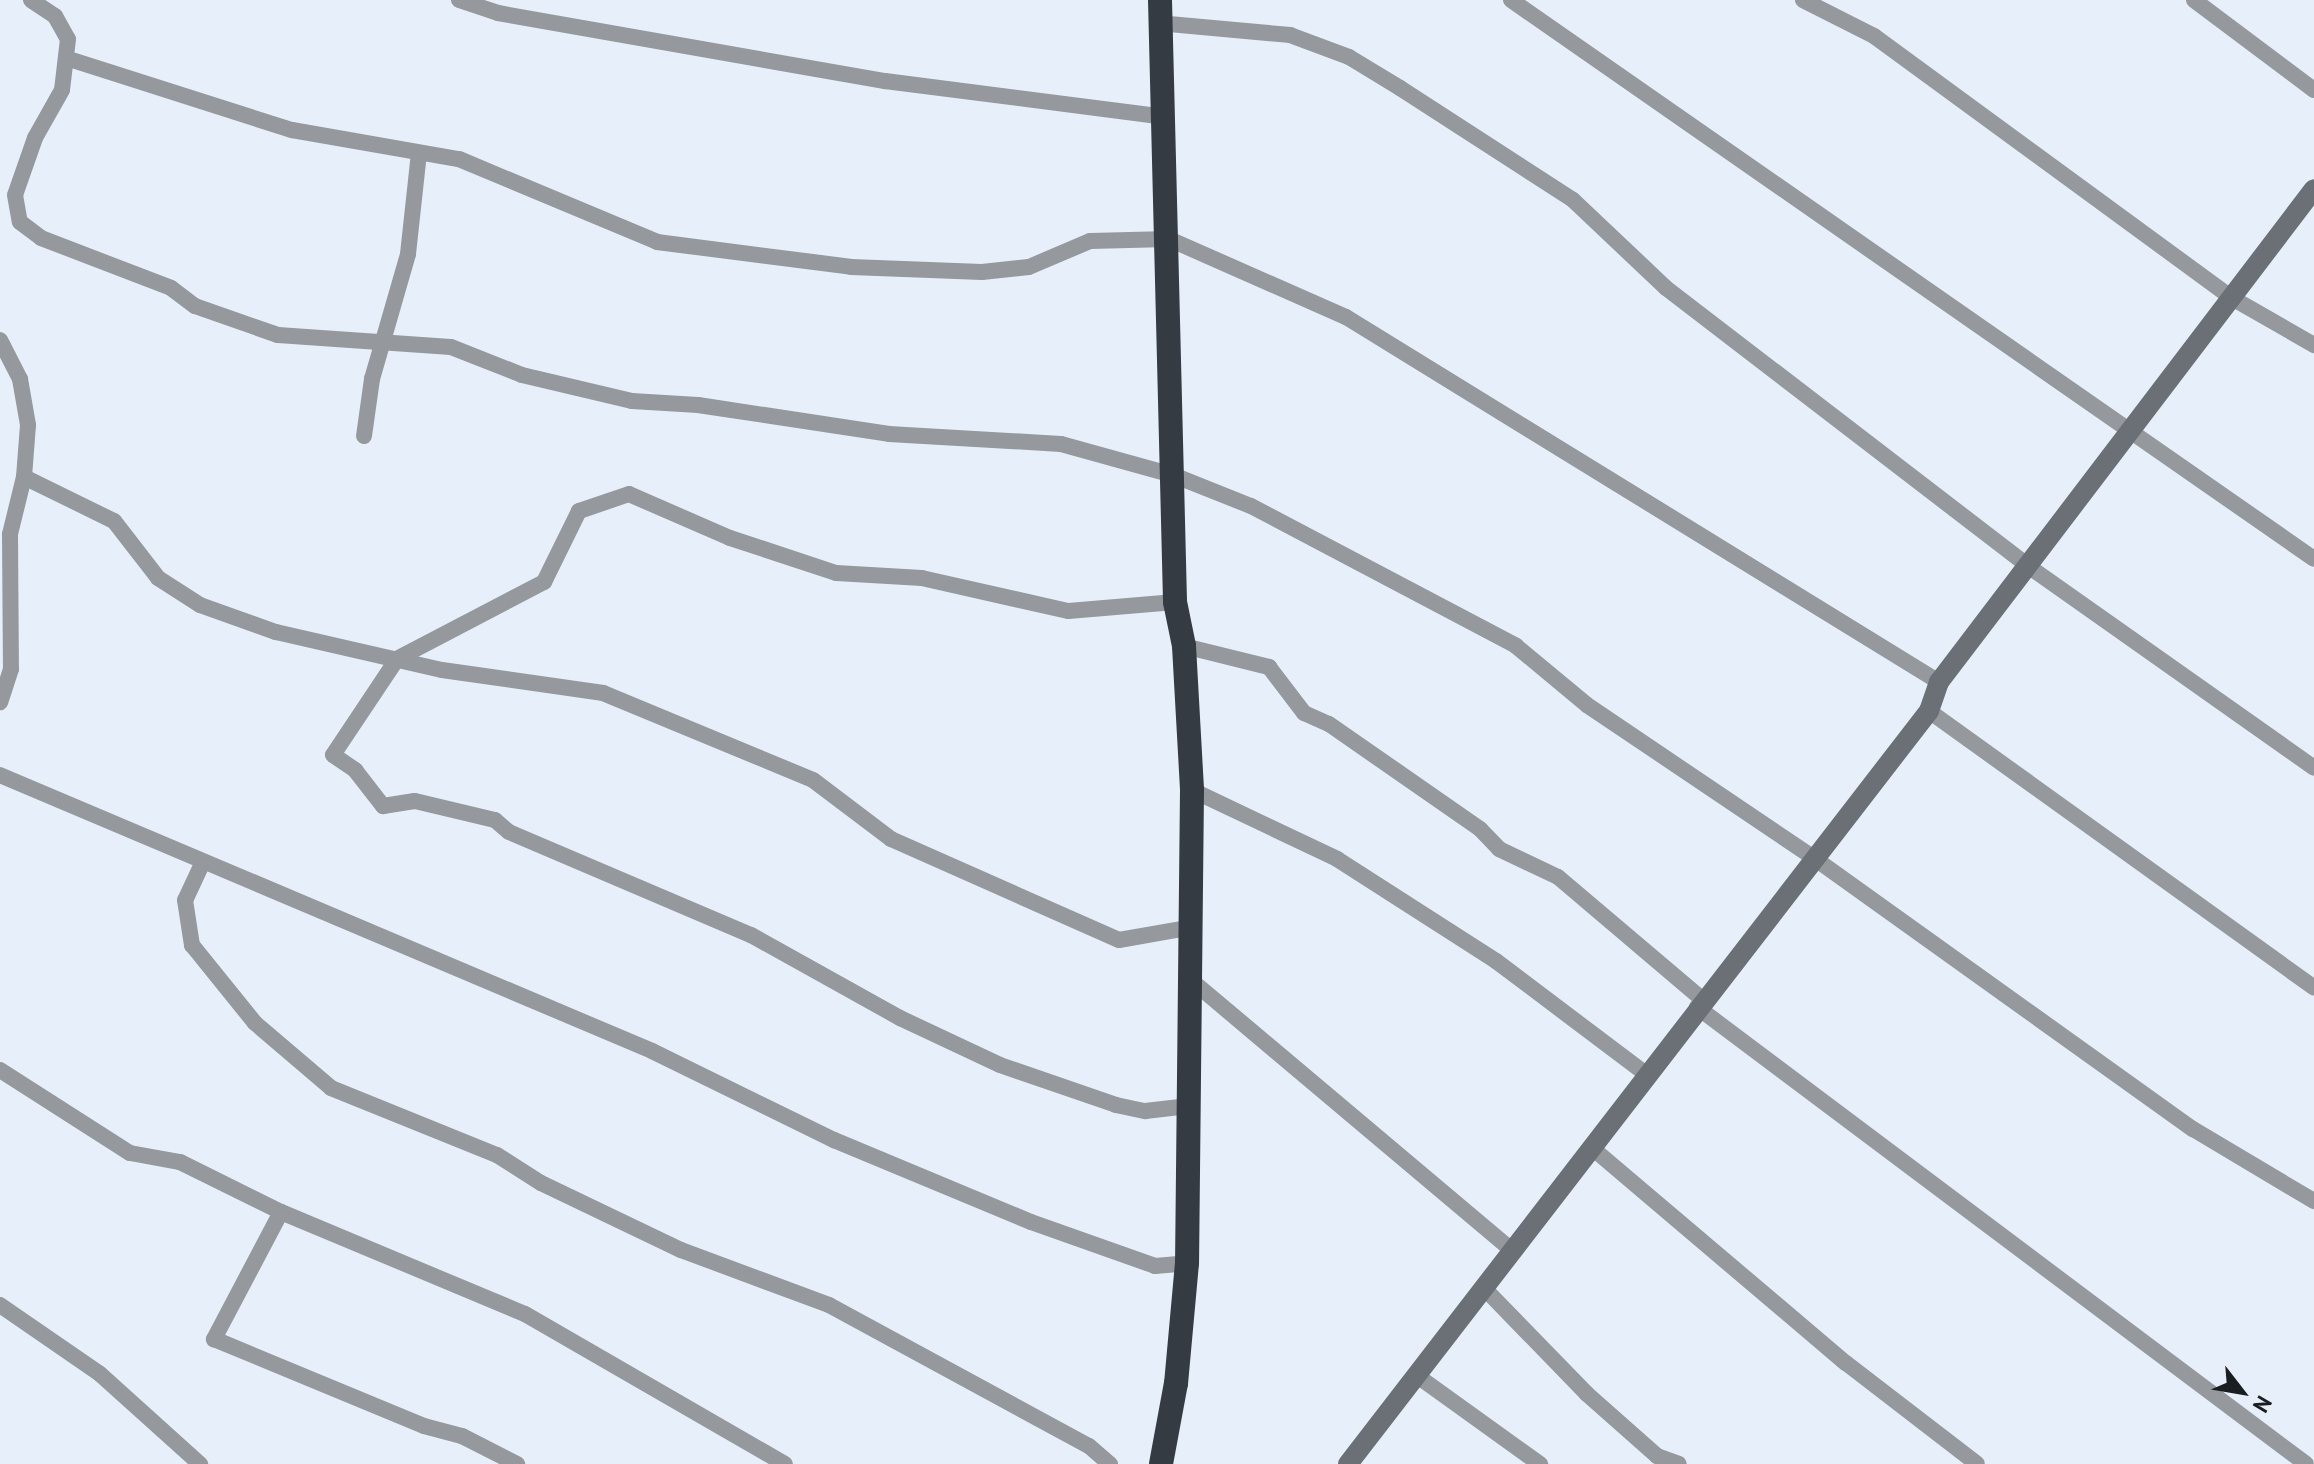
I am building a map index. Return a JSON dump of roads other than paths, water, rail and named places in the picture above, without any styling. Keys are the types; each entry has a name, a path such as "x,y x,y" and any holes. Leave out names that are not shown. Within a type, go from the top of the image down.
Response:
{"highway":[{"path":"1159,12 1160,116 1169,239 1175,602 1184,646 1192,790 1188,928 1191,980 1187,1263 1176,1383 1161,1464"}],"street":[{"path":"31,0 51,5 68,39 69,59 62,90 35,138 15,195 20,222 69,251 278,335 451,347 522,375 632,401 698,405 889,434 1061,444 1173,475 1251,506 1516,646 1587,705 1814,858 2193,1129 2314,1201"},
{"path":"459,0 498,13 885,81 1160,116"},
{"path":"1511,0 2314,559"},
{"path":"1803,0 1874,36 2232,298 2314,345"},
{"path":"2194,0 2314,90"},
{"path":"1159,12 1290,35 1349,57 1573,200 1666,288 2028,566 2314,768"},
{"path":"69,59 292,130 459,159 657,242 851,267 982,272 1029,267 1090,241 1169,239 1346,317 1939,682"},
{"path":"364,436 372,379 385,343 408,254 419,153"},
{"path":"1348,1464 1484,1288 1510,1249 1929,711 1939,682 2314,189"},
{"path":"0,340 8,347 20,379 28,425 24,477 10,534 11,669 0,702"},
{"path":"24,477 114,521 158,578 200,605 276,632 397,659 603,693 813,780 891,839 1119,940 1188,928"},
{"path":"1175,602 1068,611 922,578 836,573 730,538 629,494 579,511 544,582 397,659 333,755 355,770 383,806 415,801 495,820 509,832 751,935 900,1018 1034,1079 1145,1111 1189,1106"},
{"path":"1184,646 1269,667 1304,713 1329,724 1480,829 1499,849 1558,877 1700,1004 2306,1464"},
{"path":"1929,711 2314,988"},
{"path":"0,775 202,864 652,1051 834,1140 1031,1222 1155,1266 1187,1263"},
{"path":"1192,790 1337,859 1496,961 1646,1074"},
{"path":"202,864 185,900 192,945 255,1023 331,1088 497,1155 541,1183 681,1250 829,1305 1089,1446 1110,1464"},
{"path":"1191,980 1510,1249"},
{"path":"0,1070 130,1153 180,1162 281,1212 525,1314 785,1464"},
{"path":"1591,1147 1846,1363 1977,1464"},
{"path":"281,1212 214,1339 424,1426 462,1436 517,1464"},
{"path":"1484,1288 1587,1394 1657,1456 1679,1464"},
{"path":"0,1305 100,1374 200,1464"},
{"path":"1416,1375 1540,1464"}]}
